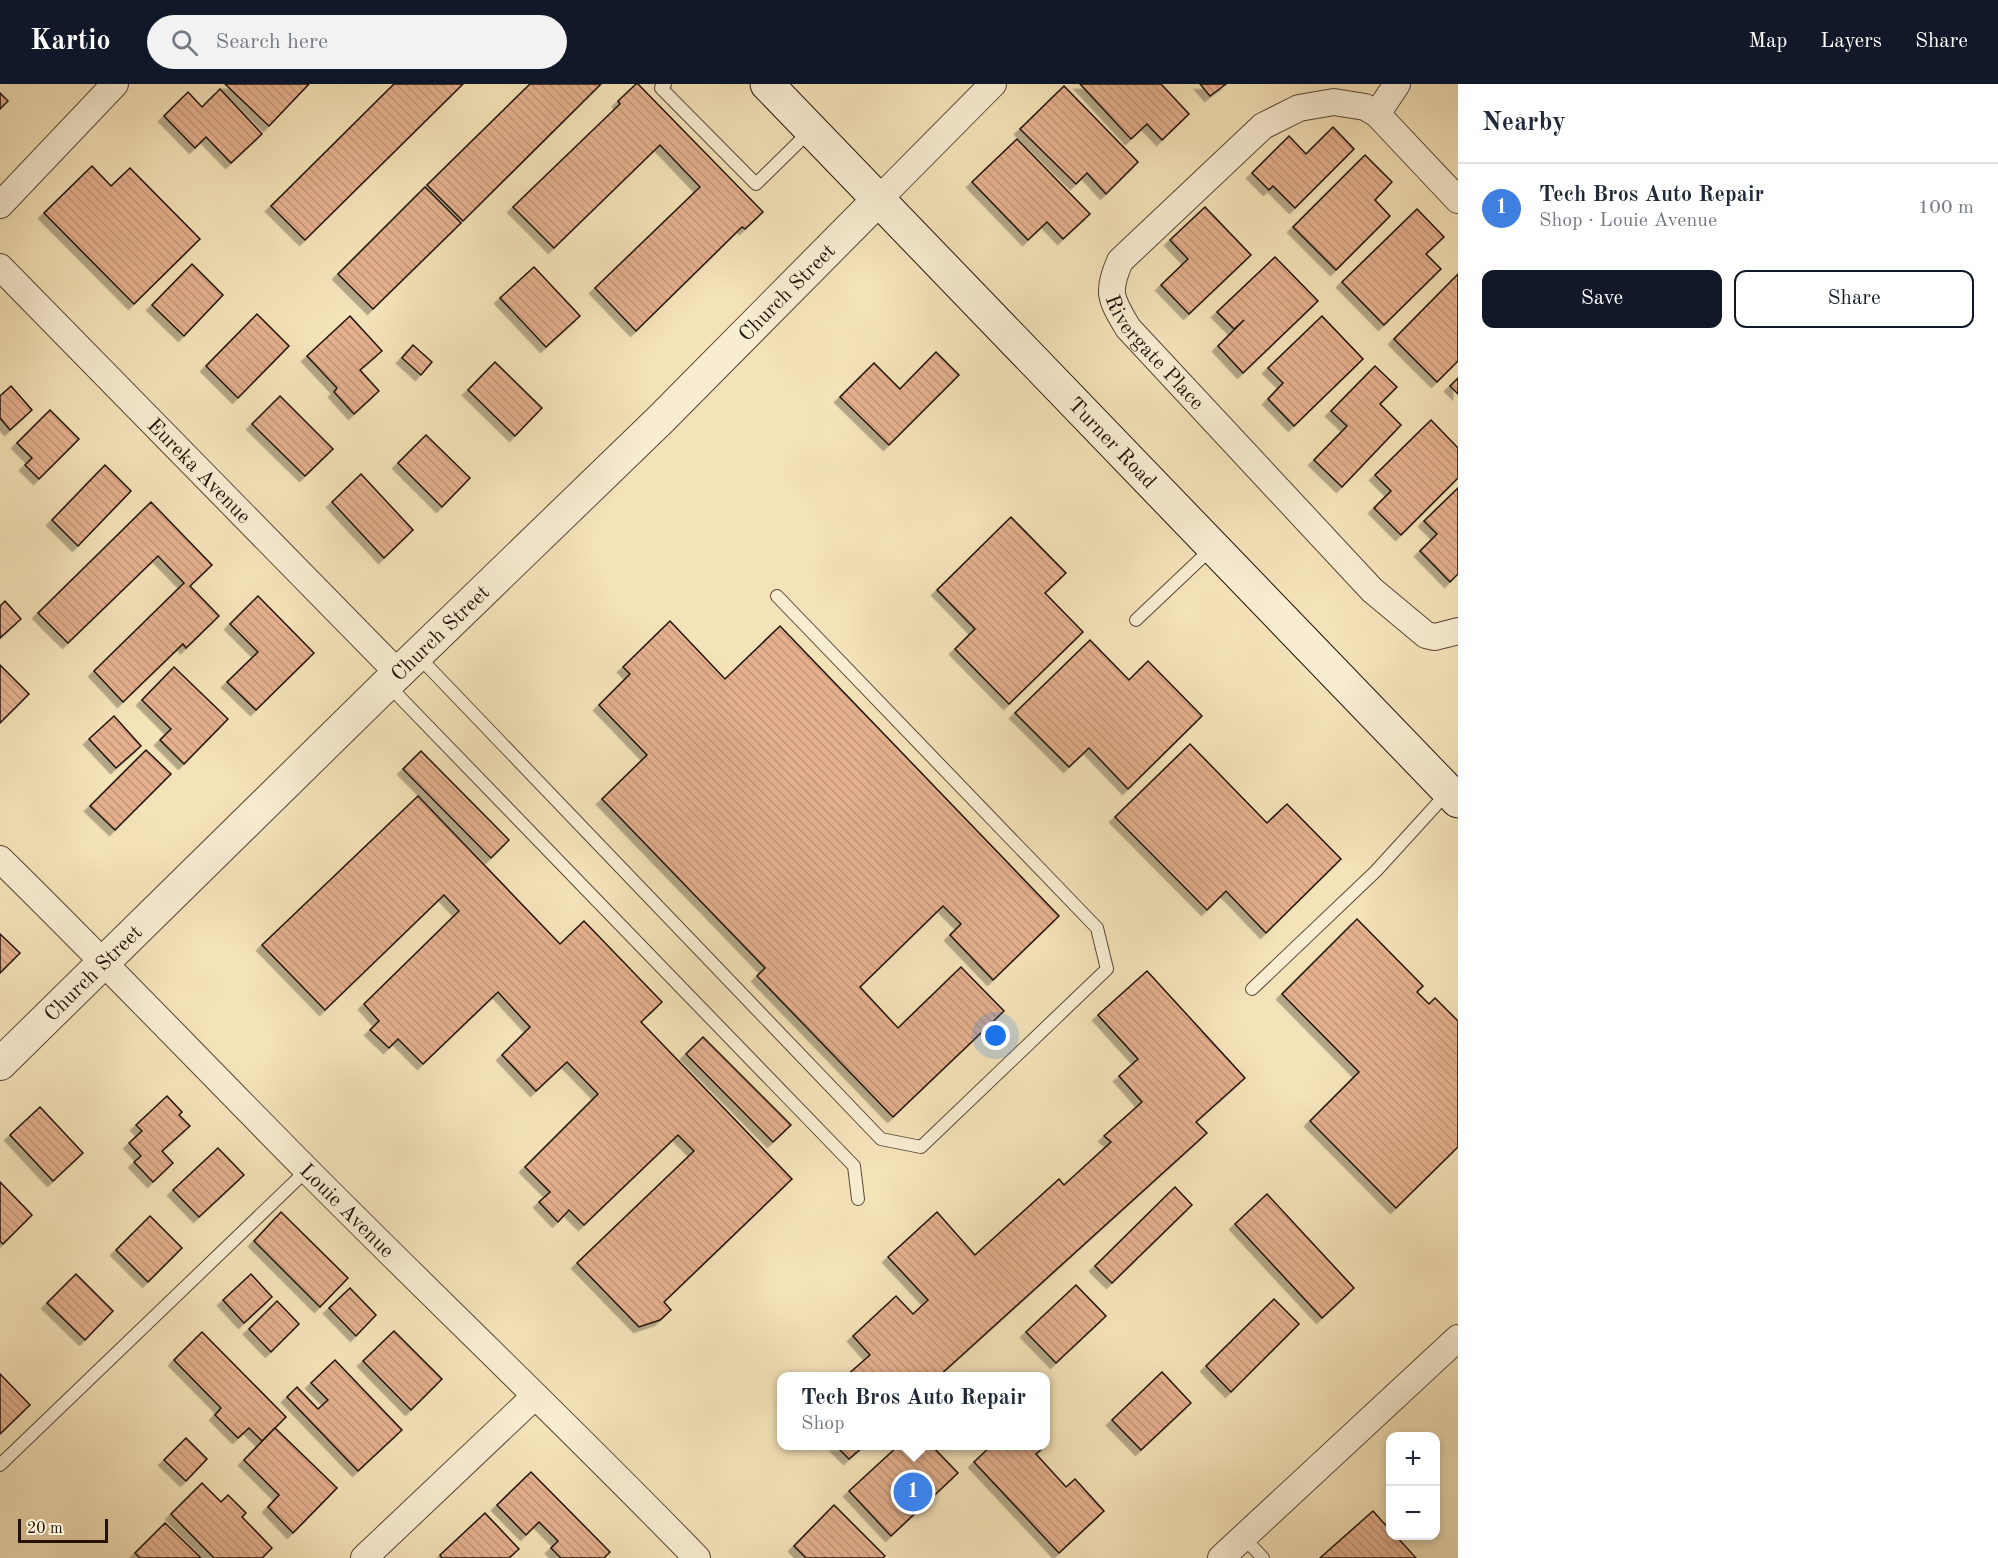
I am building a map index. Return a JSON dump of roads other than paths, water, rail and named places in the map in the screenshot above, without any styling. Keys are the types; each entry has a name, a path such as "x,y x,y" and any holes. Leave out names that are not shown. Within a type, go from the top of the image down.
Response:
{"main road":[{"name":"Turner Road","path":"767,84 1212,548 1454,796"}],"street":[{"path":"0,205 115,84"},
{"path":"879,199 993,84"},
{"path":"1377,114 1397,84"},
{"name":"Rivergate Place","path":"1458,200 1377,114 1365,107 1334,102 1299,108 1263,126 1120,261 1111,282 1114,304 1128,328 1372,590 1426,635 1435,637 1458,631"},
{"name":"Church Street","path":"0,1064 661,419 879,199"},
{"name":"Eureka Avenue","path":"0,267 401,671"},
{"name":"Louie Avenue","path":"0,859 104,961 307,1170 596,1455 696,1558"},
{"path":"1221,1558 1458,1338"},
{"path":"364,1558 535,1396"}],"lane":[{"path":"665,84 661,88 756,184 812,129"},
{"path":"1136,620 1212,548"},
{"path":"401,671 881,1139 921,1147 1107,969 1097,928 777,596"},
{"path":"401,671 854,1166 858,1199"},
{"path":"1252,989 1454,796"},
{"path":"0,1465 307,1170"},
{"path":"1243,1538 1263,1558"}],"place":[{"name":"Tech Bros Auto Repair","path":"913,1492"}]}
